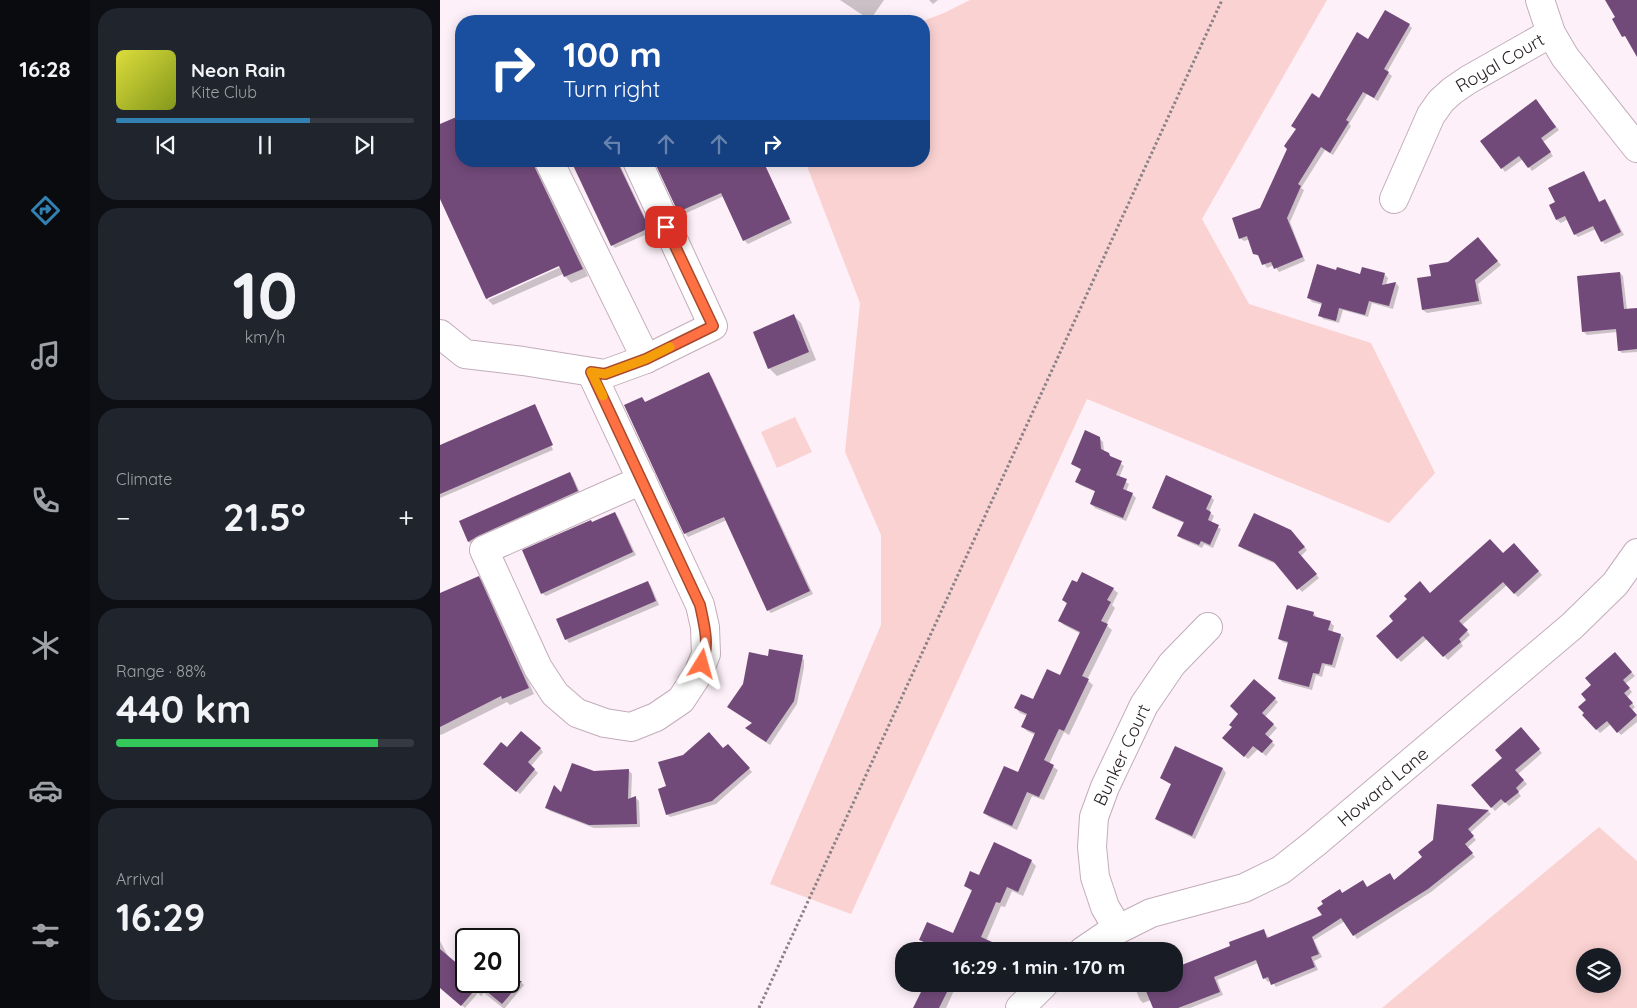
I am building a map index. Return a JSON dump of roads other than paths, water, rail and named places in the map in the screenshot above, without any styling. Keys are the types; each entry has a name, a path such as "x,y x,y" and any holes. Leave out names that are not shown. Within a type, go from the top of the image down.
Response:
{"street":[{"path":"1540,0 1551,33 1565,57 1637,148"},
{"name":"Royal Court","path":"1394,200 1431,115 1441,101 1468,80 1551,33"},
{"path":"552,167 646,359"},
{"path":"440,334 465,354 605,374 646,359 713,326 640,167"},
{"path":"591,372 642,480 700,605 705,627 706,654 698,674 681,700 656,717 631,727 605,723 577,713 555,694 534,660 484,550 642,480"},
{"name":"Howard Lane","path":"1097,942 1151,913 1244,888 1281,870 1322,838 1572,626 1615,584 1637,553"},
{"name":"Bunker Court","path":"1118,929 1105,907 1095,878 1092,847 1094,817 1105,788 1144,705 1172,664 1208,627"},
{"path":"1020,1008 1036,992"}]}
